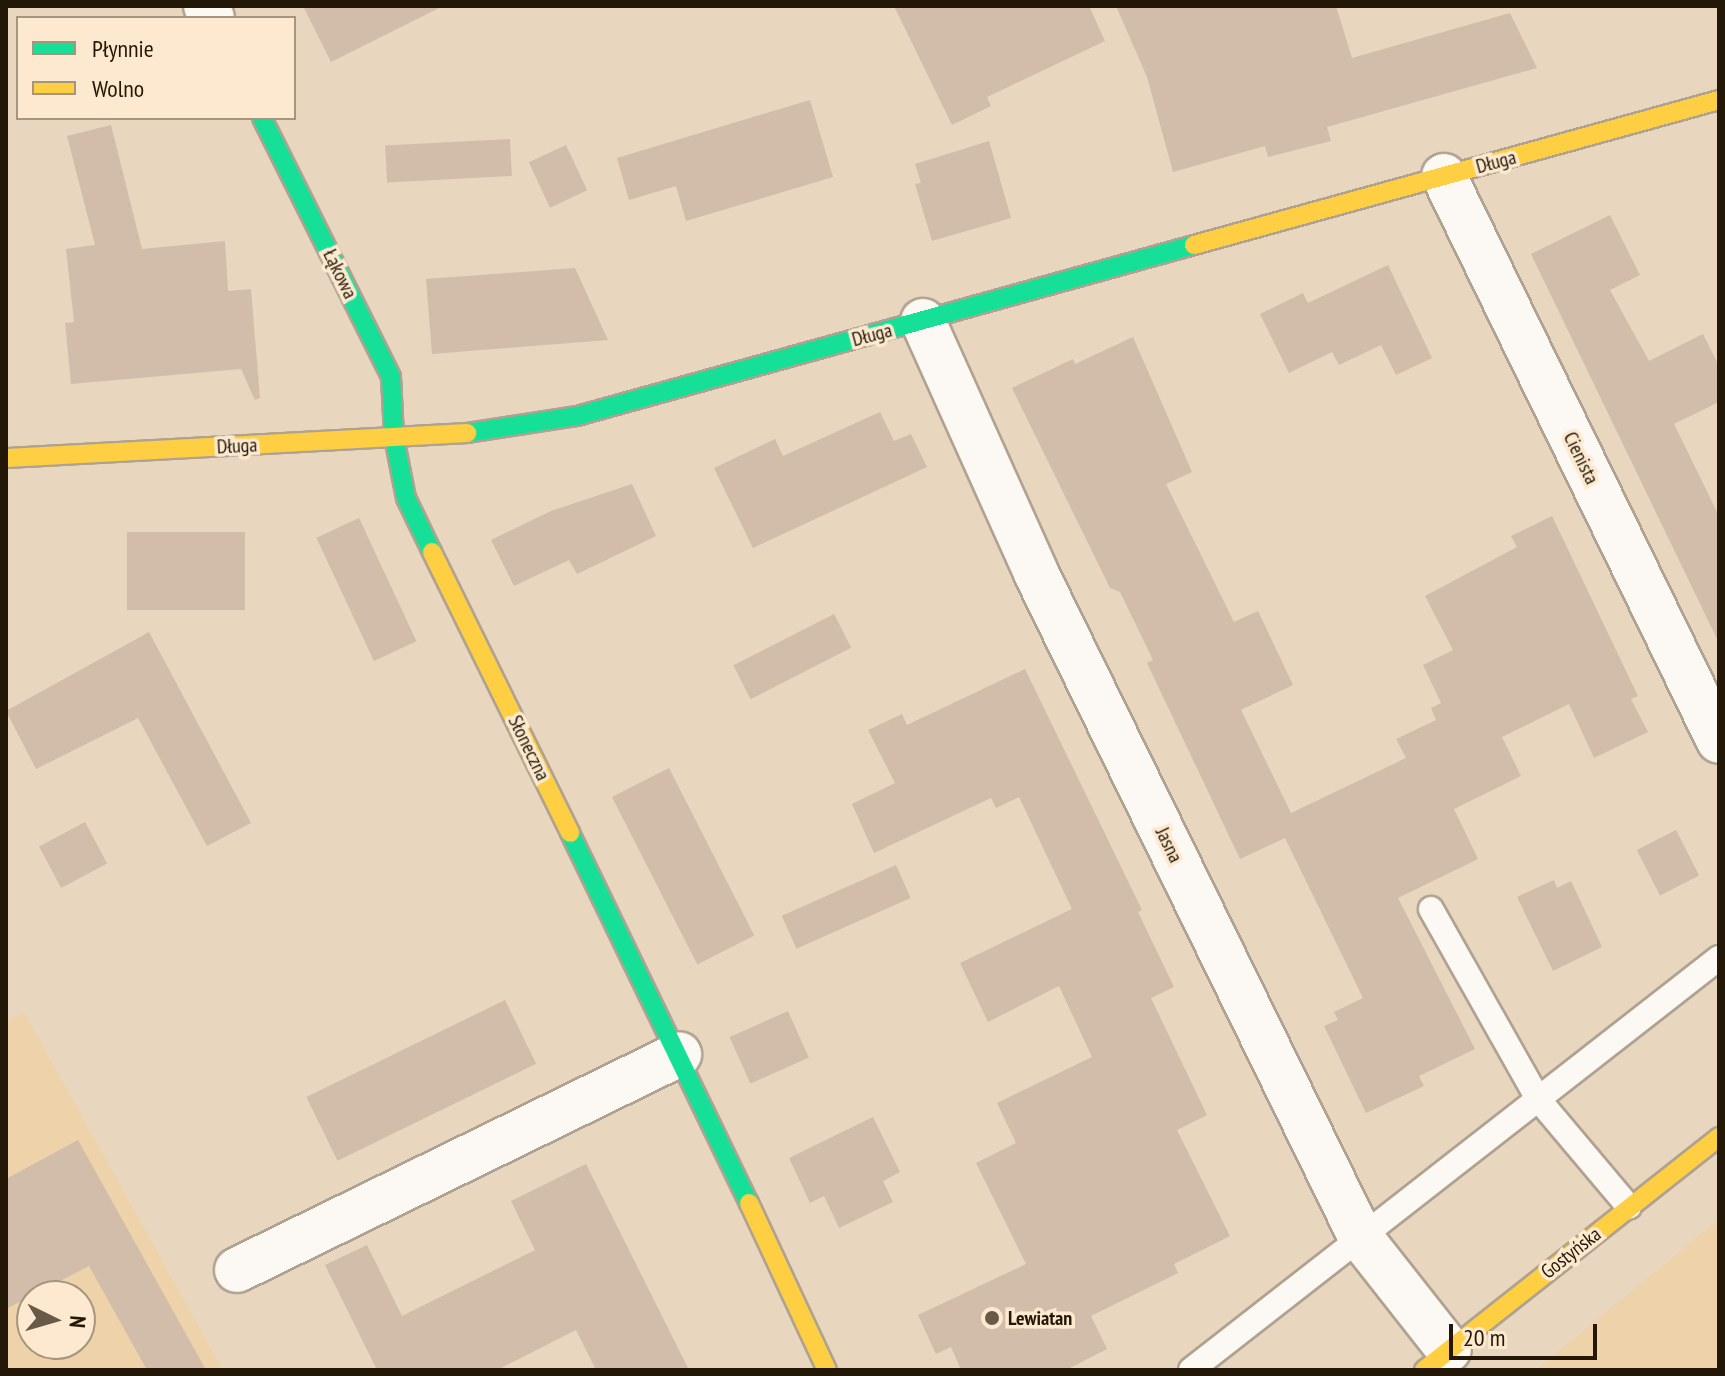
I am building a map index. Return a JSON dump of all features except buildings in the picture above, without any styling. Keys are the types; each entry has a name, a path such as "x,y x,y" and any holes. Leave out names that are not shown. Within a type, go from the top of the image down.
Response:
{"street":[{"name":"Długa","path":"6,458 468,433 577,416 1719,100"},
{"name":"Łąkowa","path":"263,120 391,377 394,437"},
{"name":"Cienista","path":"1444,176 1719,741"},
{"name":"Jasna","path":"923,321 1036,573 1361,1238 1436,1360"},
{"name":"Słoneczna","path":"394,437 406,498 679,1054 827,1370"},
{"path":"237,1270 679,1054"},
{"name":"Gostyńska","path":"1436,1360 1719,1137"}],"lane":[{"path":"1431,909 1538,1099 1629,1207"},
{"path":"1191,1370 1719,958"}],"shaded area":[{"path":"24,1012 223,1370 6,1370 6,1021"},
{"path":"1719,1219 1719,1370 1536,1370"}],"traffic: fast":[{"path":"263,120 391,377 394,437 406,498 432,552"},
{"path":"467,433 577,416 1194,245"},
{"path":"570,833 749,1203"}],"traffic: slow":[{"path":"1194,245 1719,100"},
{"path":"6,458 467,433"},
{"path":"432,552 570,833"},
{"path":"1424,1370 1719,1137"},
{"path":"749,1203 827,1370"}],"place":[{"name":"Lewiatan","path":"992,1318"}]}
